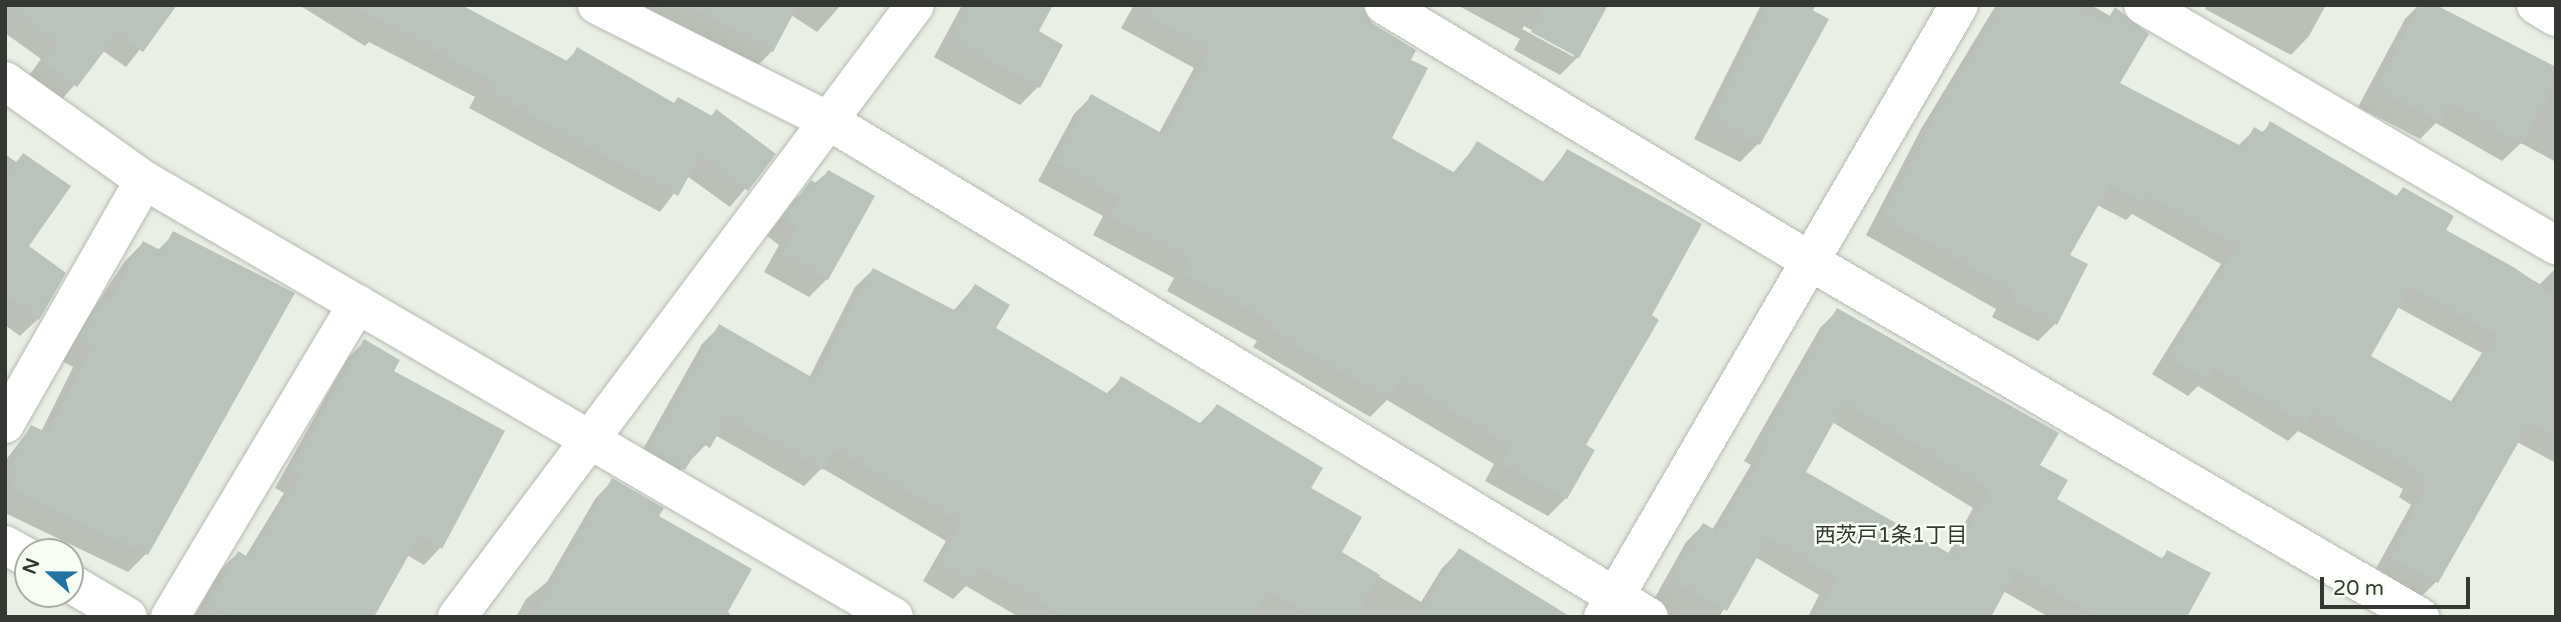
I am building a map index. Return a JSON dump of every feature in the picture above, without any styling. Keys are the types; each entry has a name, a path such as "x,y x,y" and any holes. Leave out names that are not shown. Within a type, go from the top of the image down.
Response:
{"street":[{"path":"597,5 829,121 1609,607 1649,617"},
{"path":"457,617 587,438 915,5"},
{"path":"1384,5 1811,262 2420,617"},
{"path":"1609,607 1959,5"},
{"path":"2143,5 2556,245"},
{"path":"2536,5 2556,17"},
{"path":"5,81 144,180 894,617"},
{"path":"10,403 144,180"},
{"path":"170,617 357,304"},
{"path":"84,591 128,617"}],"building":[{"path":"7,5 177,5 143,52 118,33 77,87 42,61 56,42"},
{"path":"349,5 461,5 569,62 577,47 674,103 678,97 712,116 716,109 776,154 748,191 700,156 678,196 485,90 491,80"},
{"path":"689,5 798,5 773,52"},
{"path":"969,5 1053,5 1039,31 1063,45 1040,88 951,39"},
{"path":"1130,5 1362,5 1372,23 1416,50 1411,60 1428,68 1392,138 1457,174 1477,141 1547,184 1567,149 1702,224 1652,315 1659,320 1586,445 1595,450 1567,499 1501,463 1510,446 1401,380 1389,400 1269,329 1273,323 1183,273 1190,260 1109,217 1119,198 1054,162 1091,94 1165,135 1210,50"},
{"path":"1545,5 1608,5 1579,58 1531,32"},
{"path":"1768,5 1803,5 1829,19 1760,145 1711,120"},
{"path":"2003,5 2076,5 2106,22 2115,7 2149,34 2120,83 2243,147 2254,127 2264,133 2270,121 2397,196 2403,187 2454,216 2446,230 2515,268 2556,297 2556,436 2530,422 2438,583 2389,556 2427,487 2415,479 2419,472 2314,413 2306,425 2214,369 2207,380 2168,356 2237,246 2149,196 2145,204 2110,185 2070,255 2088,264 2057,325 2009,299 2013,291 1882,217 1938,110","holes":["2410,287 2498,336 2454,403 2371,356"]},
{"path":"2420,5 2436,5 2556,67 2556,83 2522,144 2449,103 2440,122 2375,88"},
{"path":"23,153 71,186 29,246 66,273 39,320 5,295 5,179"},
{"path":"828,170 875,196 828,280 781,254 796,227 783,217 811,180 819,185"},
{"path":"173,231 295,293 148,555 11,489 16,476 7,472 31,425 48,433 90,348 77,341 102,298 108,303 143,241 162,251"},
{"path":"873,268 958,312 975,284 1010,305 996,328 1110,395 1121,376 1203,425 1217,404 1323,468 1311,488 1362,517 1342,552 1380,575 1355,617 1312,617 1268,591 1251,617 1066,617 981,567 972,583 939,563 962,523 835,449 823,470 728,416 710,448 701,443 685,470 649,449 719,324 815,379"},
{"path":"1837,308 2059,433 2040,465 2068,480 2057,499 2163,559 2167,550 2211,573 2187,617 2098,617 2016,571 1991,617 1815,617 1836,577 1768,538 1727,611 1671,580 1703,523 1717,531 1767,447 1760,443","holes":["1845,402 1990,490 1954,556 1806,472"]},
{"path":"364,339 400,360 394,371 505,431 442,549 420,535 374,617 236,617 209,602 238,551 250,558 300,475 291,470"},
{"path":"612,478 664,508 659,516 752,569 725,617 533,617"},
{"path":"1459,548 1571,617 1418,617"}],"district":[{"name":"西茨戸1条1丁目","path":"1891,536"}]}
